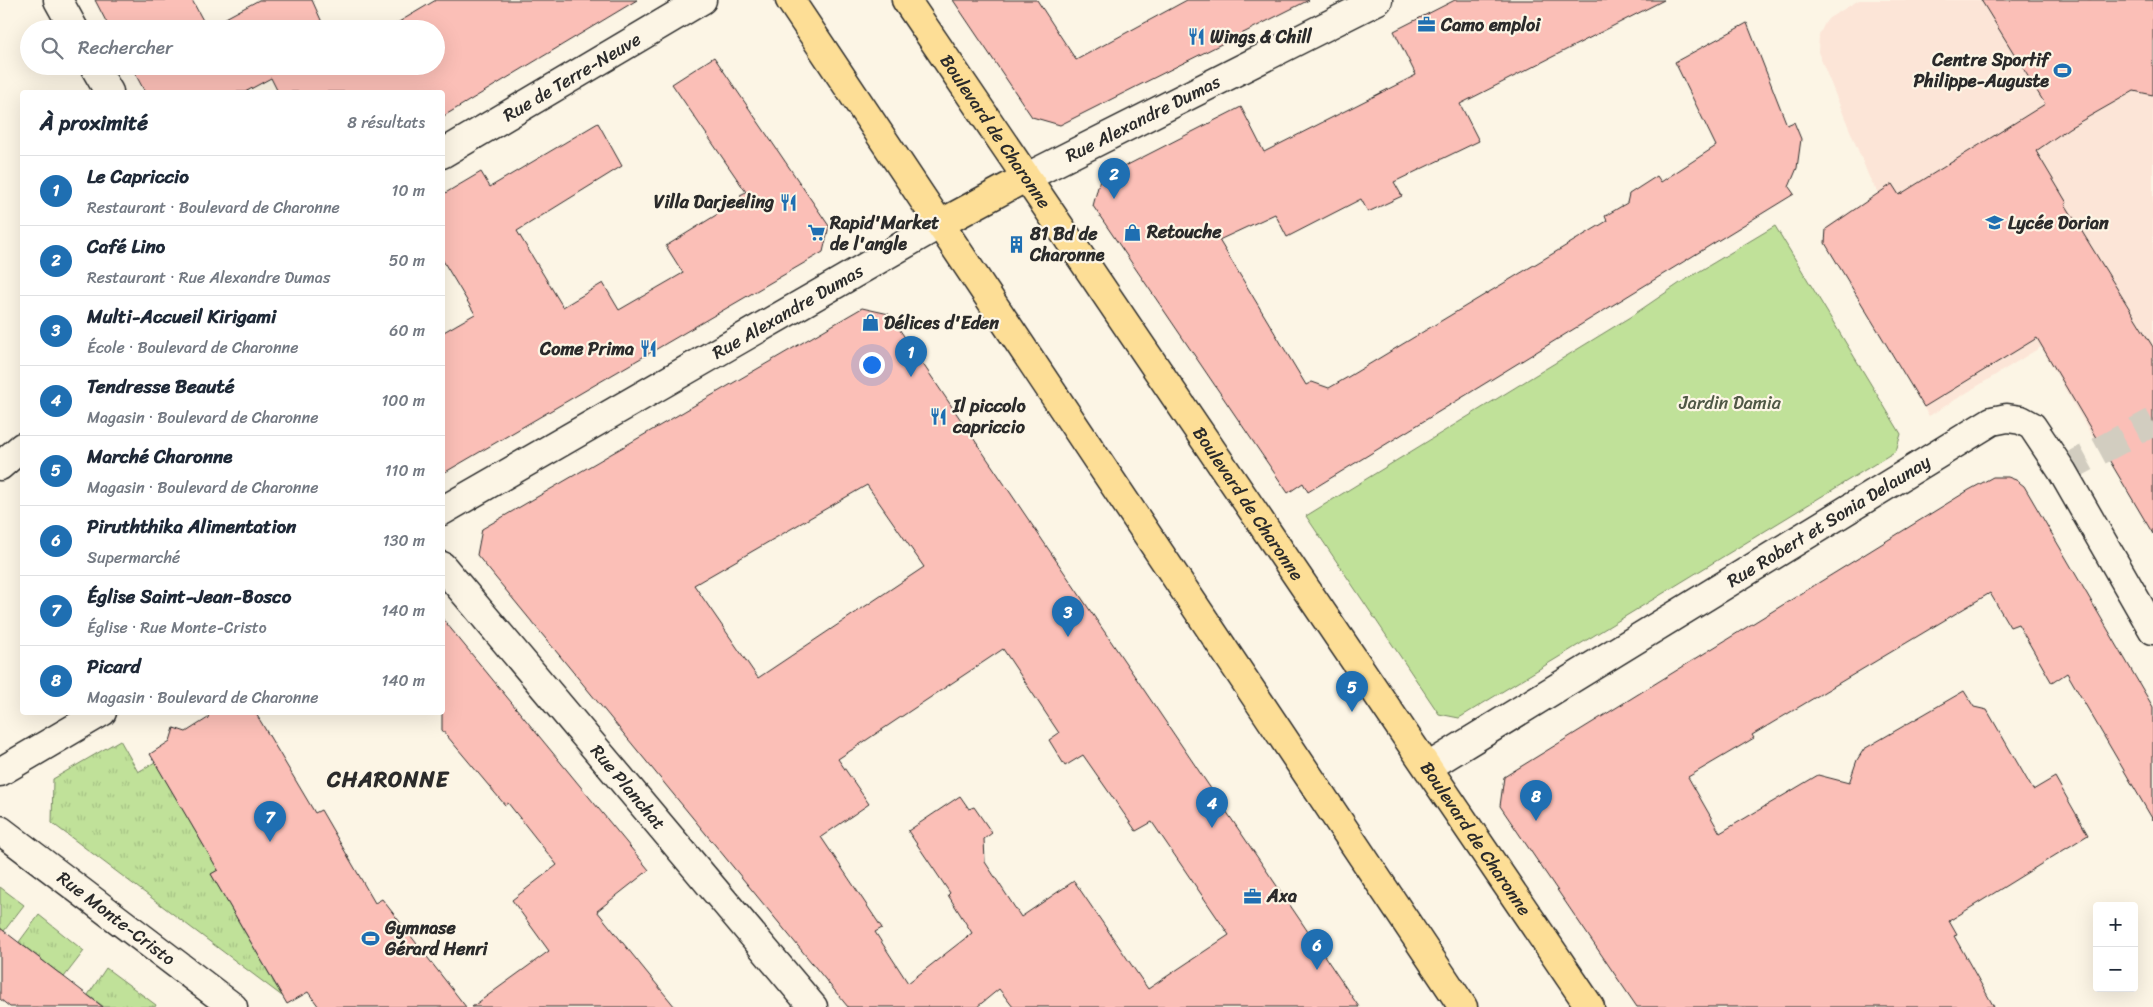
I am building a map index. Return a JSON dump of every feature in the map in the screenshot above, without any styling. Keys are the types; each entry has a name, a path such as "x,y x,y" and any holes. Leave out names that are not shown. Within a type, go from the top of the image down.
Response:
{"main road":[{"path":"790,0 1463,1007"},
{"name":"Boulevard de Charonne","path":"906,0 1024,178 1428,767 1590,1007"},
{"name":"Rue Alexandre Dumas","path":"940,224 1024,178"}],"street":[{"path":"58,0 69,20"},
{"name":"Rue de Terre-Neuve","path":"445,152 702,0"},
{"name":"Rue Alexandre Dumas","path":"1024,178 1378,0"},
{"path":"99,75 108,90"},
{"name":"Rue Alexandre Dumas","path":"445,509 940,224"},
{"name":"Rue Robert et Sonia Delaunay","path":"1428,767 1992,421 2007,418 2020,420 2032,426 2062,471 2153,630"},
{"path":"0,466 20,449"},
{"name":"Rue Planchat","path":"445,570 813,1007"},
{"path":"0,772 97,715"},
{"name":"Rue Monte-Cristo","path":"0,830 233,1007"}],"shaded area":[{"name":"Lycée Dorian","path":"1859,0 2153,0 2153,403 2093,438 2041,347 1929,416 1825,243 1827,227 1878,193 1869,177 1818,52 1819,35 1825,23 1829,18"}],"green space":[{"name":"Jardin Damia","path":"1775,226 1901,434 1896,451 1459,718 1439,714 1306,516"},
{"path":"120,740 138,772 155,762 218,870 211,874 282,996 52,823 53,779"},
{"path":"0,887 24,905 4,931 0,928"},
{"path":"39,915 84,951 64,977 19,942"},
{"path":"106,968 156,1005 155,1007 104,1007 88,995"}],"building":[{"path":"95,0 192,0 203,20 105,20"},
{"path":"259,0 312,0 321,20 222,20"},
{"path":"436,0 637,0 445,115 445,90 277,90 271,78 249,90 144,90 136,75 445,75 445,20 402,20"},
{"path":"953,0 1037,0 1076,60 1187,0 1309,0 1060,125 1032,117"},
{"path":"1455,0 1664,0 1460,104 1479,141 1394,182 1402,196 1368,212 1361,199 1287,237 1275,214 1219,240 1306,385 1312,382 1329,388 1348,377 1607,221 1605,216 1627,203 1629,194 1657,176 1661,182 1716,146 1675,62 1747,23 1787,125 1794,122 1801,139 1797,168 1789,187 1794,194 1308,492 1303,483 1288,493 1093,206 1100,179 1241,107 1264,152 1416,75 1394,31"},
{"name":"Lycée Dorian","path":"1981,0 2153,0 2153,95 2134,91 2069,128 2036,151 2067,203 2065,204 2153,347 2153,534 2037,338 1924,407 1825,243 1826,229 1892,184 1899,195 2045,104"},
{"path":"714,57 829,226 823,252 445,472 445,331 475,314 445,264 445,193 481,172 490,187 598,123 622,166 517,231 563,307 603,283 619,310 683,273 666,246 742,199 740,195 746,192 672,84"},
{"path":"862,308 889,314 1359,1007 1013,1007 999,989 977,1007 848,1007 477,555 482,529","holes":["867,485 924,567 758,678 694,585","1003,649 1059,733 1049,740 1065,766 1083,755 1136,831 1152,822 1229,935 1148,989 1074,881 1021,917 985,862 984,839 992,833 974,807 969,809 960,796 908,831 950,893 948,895 972,933 908,983 875,932 882,928 821,837 869,804 838,759"]},
{"path":"1993,477 2008,477 2024,486 2153,707 2153,820 2067,673 2052,683 2018,624 2010,627 1990,593 1752,735 1754,738 1688,777 1720,833 1818,775 1849,783 1857,760 1864,749 1964,691 1974,707 1987,710 2033,790 2055,777 2088,835 1949,921 1957,935 1954,936 1994,1007 1637,1007 1500,806 1504,777"},
{"path":"445,622 649,870 597,911 675,1007 472,1007 549,951 512,900 557,865 508,803 505,805 442,730 442,715 445,715"},
{"path":"208,715 257,715 315,813 321,810 375,903 382,899 466,1007 319,1007 308,992 287,1004 211,874 218,870 150,754 170,741 174,728 186,732 208,718"},
{"path":"0,928 103,1007 10,1007 0,999"}],"tunnel":[{"path":"2062,471 2153,422"}],"place":[{"name":"Camo emploi","path":"1427,25"},
{"name":"Wings & Chill","path":"1196,37"},
{"name":"Centre Sportif Philippe-Auguste","path":"2063,70"},
{"name":"Café Lino","path":"1114,199"},
{"name":"Villa Darjeeling","path":"788,202"},
{"name":"Lycée Dorian","path":"1994,223"},
{"name":"Retouche","path":"1133,232"},
{"name":"Rapid'Market de l'angle","path":"816,233"},
{"name":"81 Bd de Charonne","path":"1016,244"},
{"name":"Délices d'Eden","path":"870,323"},
{"name":"Come Prima","path":"648,349"},
{"name":"Le Capriccio","path":"911,377"},
{"name":"Il piccolo capriccio","path":"939,416"},
{"name":"Multi-Accueil Kirigami","path":"1068,637"},
{"name":"Marché Charonne","path":"1352,712"},
{"name":"Picard","path":"1536,821"},
{"name":"Tendresse Beauté","path":"1212,828"},
{"name":"Église Saint-Jean-Bosco","path":"270,842"},
{"name":"Axa","path":"1253,896"},
{"name":"Gymnase Gérard Henri","path":"371,938"},
{"name":"Piruththika Alimentation","path":"1317,970"}],"district":[{"name":"CHARONNE","path":"388,779"}]}
